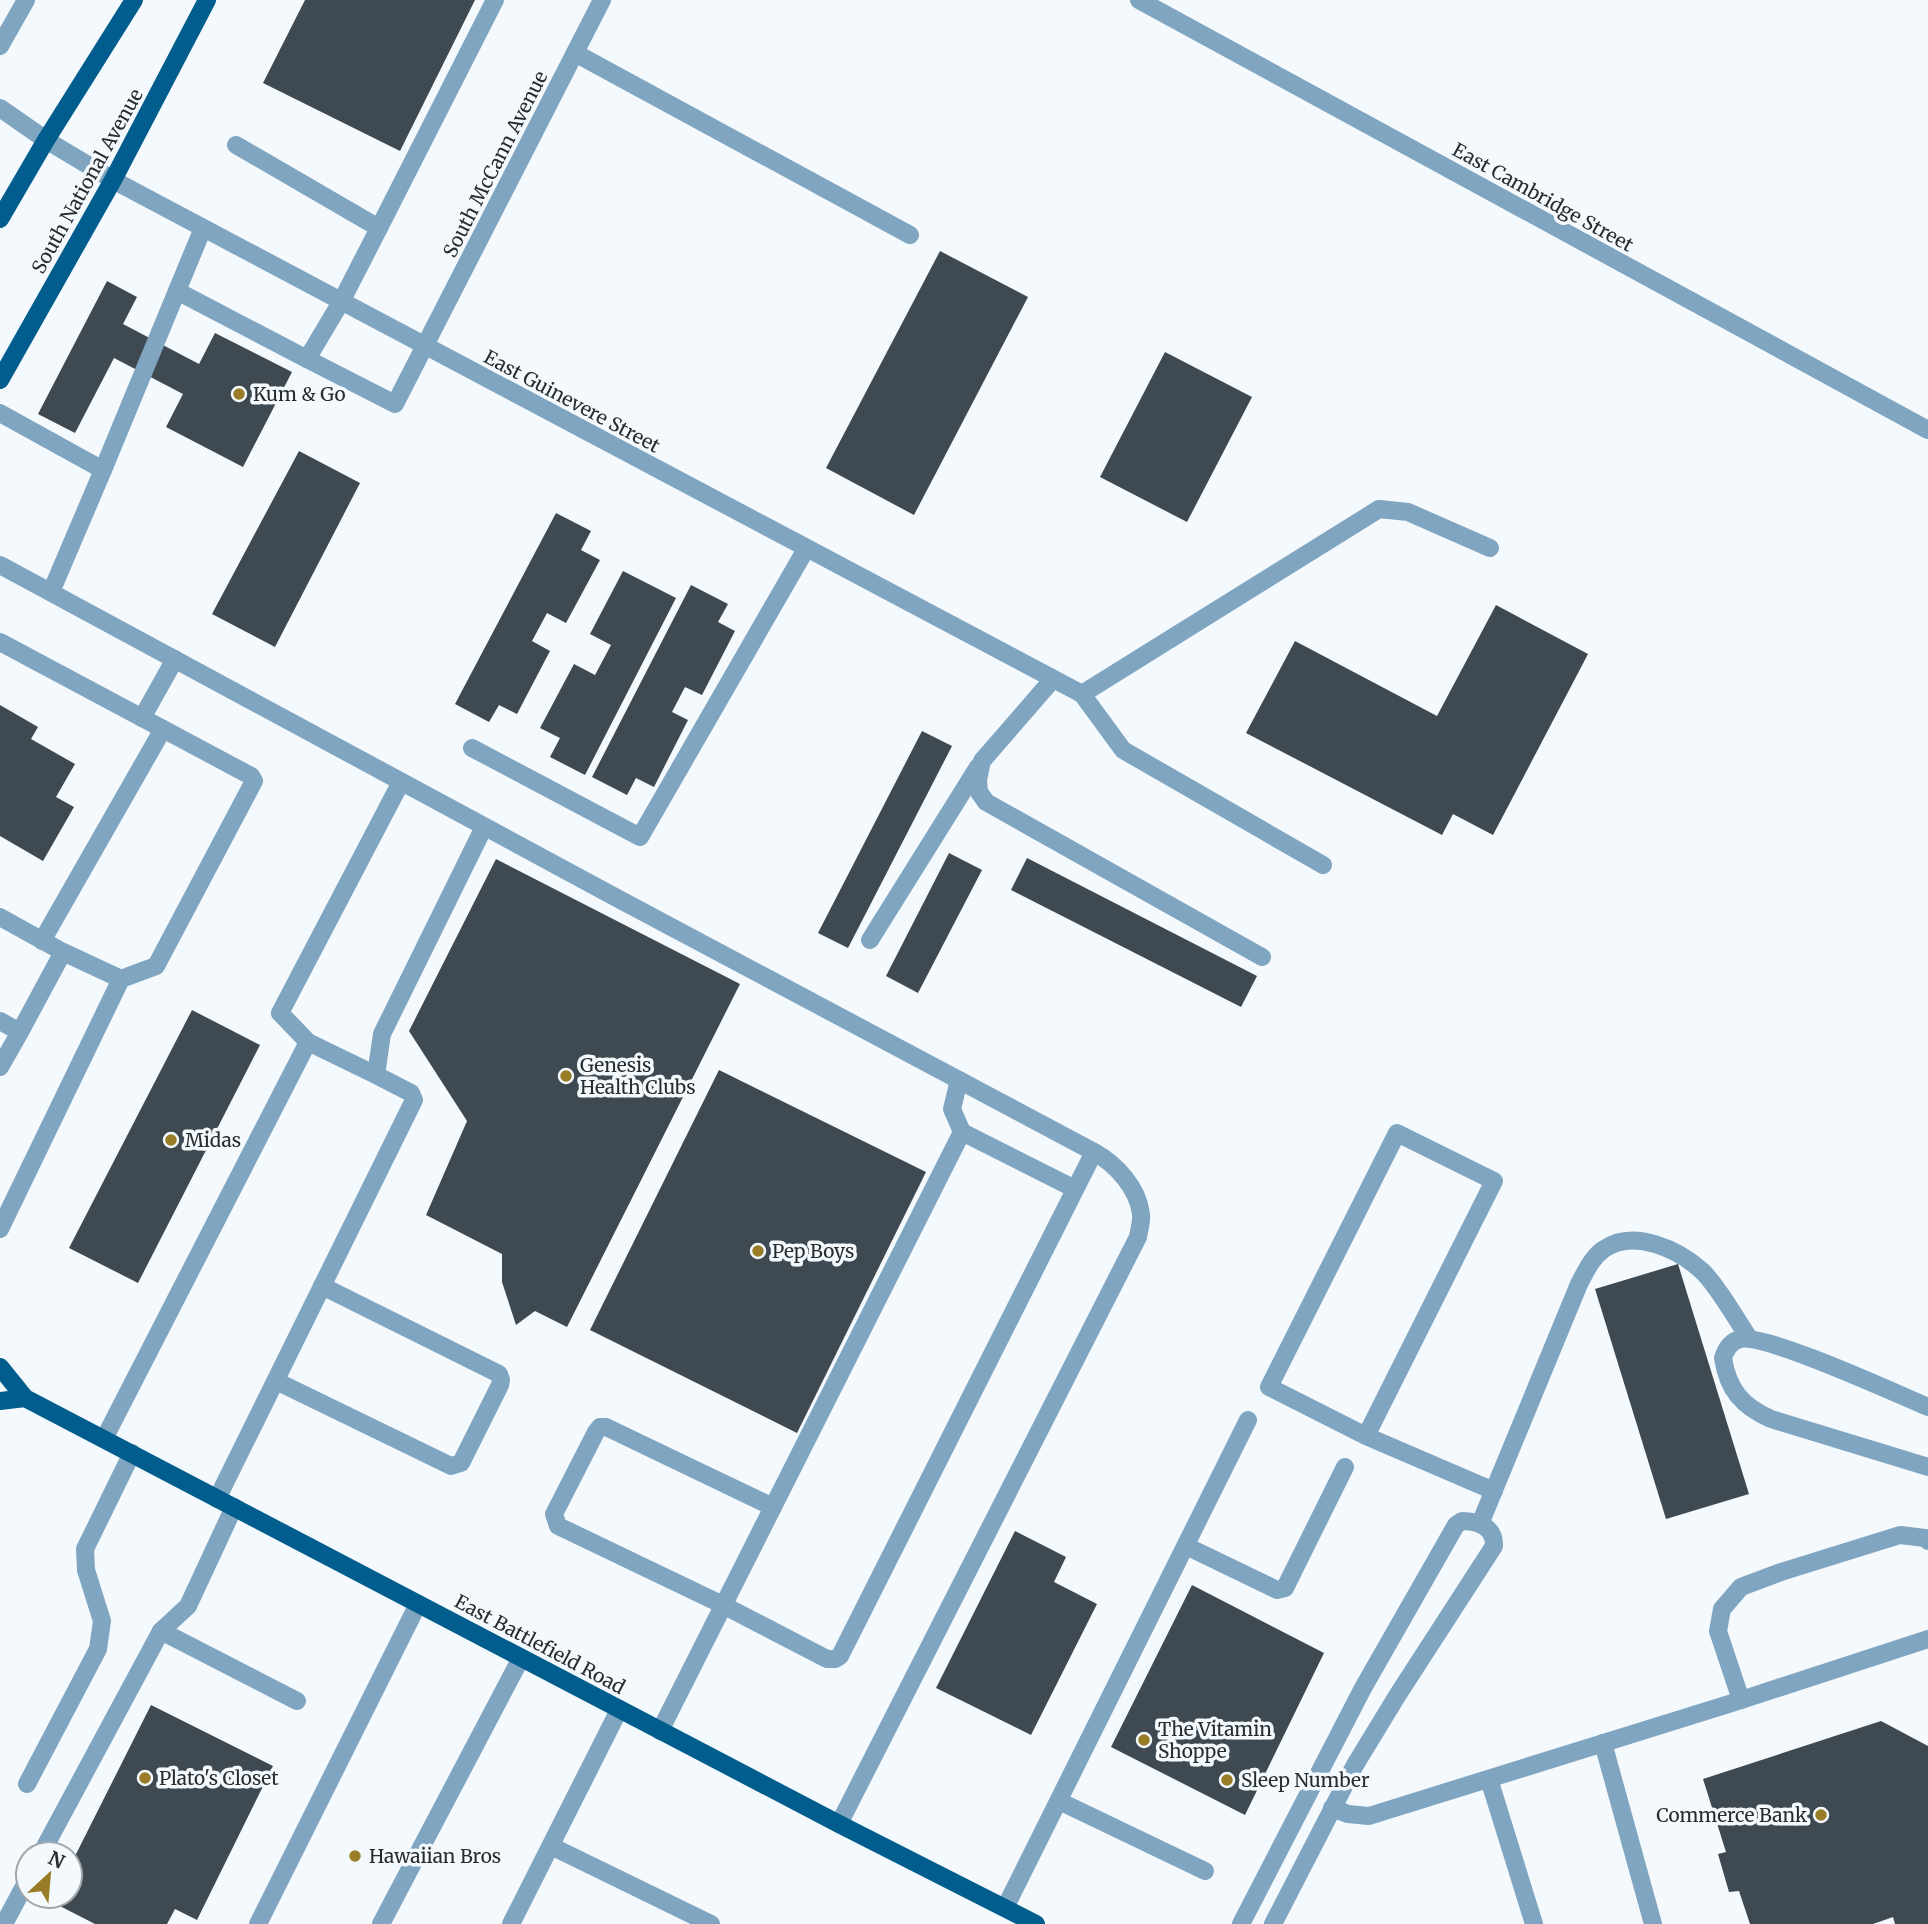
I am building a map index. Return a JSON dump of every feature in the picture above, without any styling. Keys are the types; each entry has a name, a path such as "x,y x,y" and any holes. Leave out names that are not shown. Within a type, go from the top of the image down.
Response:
{"main road":[{"path":"0,219 134,0"},
{"name":"South National Avenue","path":"0,380 113,180 207,0"},
{"name":"East Battlefield Road","path":"0,1367 25,1398 660,1731 1036,1924"},
{"path":"0,1401 25,1398"}],"street":[{"path":"0,46 26,0"},
{"path":"177,291 307,359 341,302 495,0"},
{"name":"South McCann Avenue","path":"307,359 395,404 602,0"},
{"name":"East Cambridge Street","path":"1139,0 1928,430"},
{"path":"575,53 910,235"},
{"name":"East Guinevere Street","path":"0,108 46,140 113,180 1082,694"},
{"path":"236,145 379,228"},
{"path":"51,592 203,228"},
{"path":"0,413 103,470"},
{"path":"1323,865 1123,750 1082,694 1379,509 1408,512 1490,548"},
{"path":"472,748 640,837 806,549"},
{"path":"0,565 1094,1152 1124,1176 1141,1214 1138,1237 839,1824"},
{"path":"0,642 251,776 254,781 156,966 121,979 1,1224"},
{"path":"142,718 175,659"},
{"path":"870,940 982,761 1053,679"},
{"path":"42,941 163,729"},
{"path":"982,761 978,780 979,792 986,802 1262,957"},
{"path":"217,1499 414,1100 411,1093 307,1042 280,1013 401,782"},
{"path":"376,1075 382,1034 484,827"},
{"path":"0,917 63,953 121,979"},
{"path":"0,1067 63,953"},
{"path":"0,1021 20,1032"},
{"path":"104,1439 307,1042"},
{"path":"959,1080 952,1109 962,1132 1075,1189"},
{"path":"660,1731 962,1132"},
{"path":"1366,1436 1494,1181 1397,1133 1269,1387 1366,1436 1494,1491"},
{"path":"773,1507 606,1427 600,1427 554,1514 558,1526 723,1605 827,1659 840,1656 1094,1152"},
{"path":"1480,1524 1580,1284 1594,1258 1602,1250 1613,1243 1636,1240 1667,1249 1688,1261 1704,1273 1749,1338"},
{"path":"276,1381 451,1466 461,1463 500,1385 499,1374 322,1286"},
{"path":"1928,1408 1780,1346 1749,1338 1738,1339 1732,1343 1723,1358 1728,1382 1745,1405 1772,1419 1928,1467"},
{"path":"1005,1908 1248,1420"},
{"path":"27,1784 98,1649 102,1621 86,1570 85,1549 132,1453"},
{"path":"1186,1546 1282,1590 1345,1467"},
{"path":"49,1840 161,1631 188,1606 234,1507"},
{"path":"1241,1924 1363,1688 1456,1525 1462,1521 1480,1524 1490,1530 1495,1538 1494,1546 1355,1765 1273,1924"},
{"path":"1741,1700 1718,1631 1722,1609 1741,1587 1900,1535 1925,1538 1928,1541"},
{"path":"258,1924 418,1604"},
{"path":"161,1631 297,1701"},
{"path":"1332,1808 1348,1814 1369,1816 1928,1639"},
{"path":"382,1924 521,1658"},
{"path":"512,1924 620,1710"},
{"path":"1604,1743 1653,1924"},
{"path":"1489,1779 1534,1924"},
{"path":"1059,1801 1205,1871"},
{"path":"551,1846 711,1924"},
{"path":"4,1924 14,1905"}],"building":[{"path":"305,0 475,0 400,151 263,83"},
{"path":"940,251 1028,297 914,515 826,468"},
{"path":"107,281 137,297 123,324 199,364 215,333 292,372 243,467 166,427 183,394 114,358 75,433 38,414"},
{"path":"1165,352 1252,397 1187,522 1100,477"},
{"path":"299,451 360,483 275,647 212,614"},
{"path":"556,513 591,531 581,550 600,560 566,623 547,613 532,641 550,651 517,714 499,705 489,722 455,704"},
{"path":"623,571 676,598 585,775 550,757 560,738 540,728 574,664 595,675 611,645 590,634"},
{"path":"691,585 728,604 718,622 735,631 702,695 685,687 672,712 688,720 654,787 636,778 627,795 592,777"},
{"path":"1496,605 1588,654 1493,835 1453,814 1442,835 1246,733 1295,641 1437,716"},
{"path":"0,705 38,727 31,739 75,764 56,797 74,807 43,861 0,836"},
{"path":"922,731 952,746 848,948 818,933"},
{"path":"949,853 982,870 918,993 886,976"},
{"path":"1027,858 1257,976 1241,1007 1011,890"},
{"name":"Genesis Health Clubs","path":"496,859 740,984 567,1327 535,1311 516,1325 502,1282 502,1254 426,1215 467,1121 409,1031"},
{"path":"192,1010 260,1045 138,1283 69,1248"},
{"name":"Pep Boys","path":"719,1070 926,1172 797,1433 590,1330"},
{"path":"1678,1264 1749,1494 1666,1519 1595,1289"},
{"path":"1015,1531 1066,1557 1054,1582 1097,1604 1031,1735 936,1688"},
{"path":"1192,1585 1324,1653 1245,1815 1111,1747"},
{"path":"151,1705 273,1766 197,1920 175,1909 167,1924 95,1924 68,1910 84,1910 83,1840"},
{"name":"Commerce Bank","path":"1881,1721 1928,1746 1928,1924 1895,1924 1893,1917 1873,1924 1750,1924 1739,1891 1729,1892 1718,1854 1726,1852 1703,1779"}],"place":[{"name":"Kum & Go","path":"239,394"},
{"name":"Genesis Health Clubs","path":"566,1076"},
{"name":"Midas","path":"171,1140"},
{"name":"Pep Boys","path":"758,1251"},
{"name":"The Vitamin Shoppe","path":"1144,1740"},
{"name":"Plato's Closet","path":"145,1778"},
{"name":"Sleep Number","path":"1227,1780"},
{"name":"Commerce Bank","path":"1821,1815"},
{"name":"Hawaiian Bros","path":"355,1856"}]}
